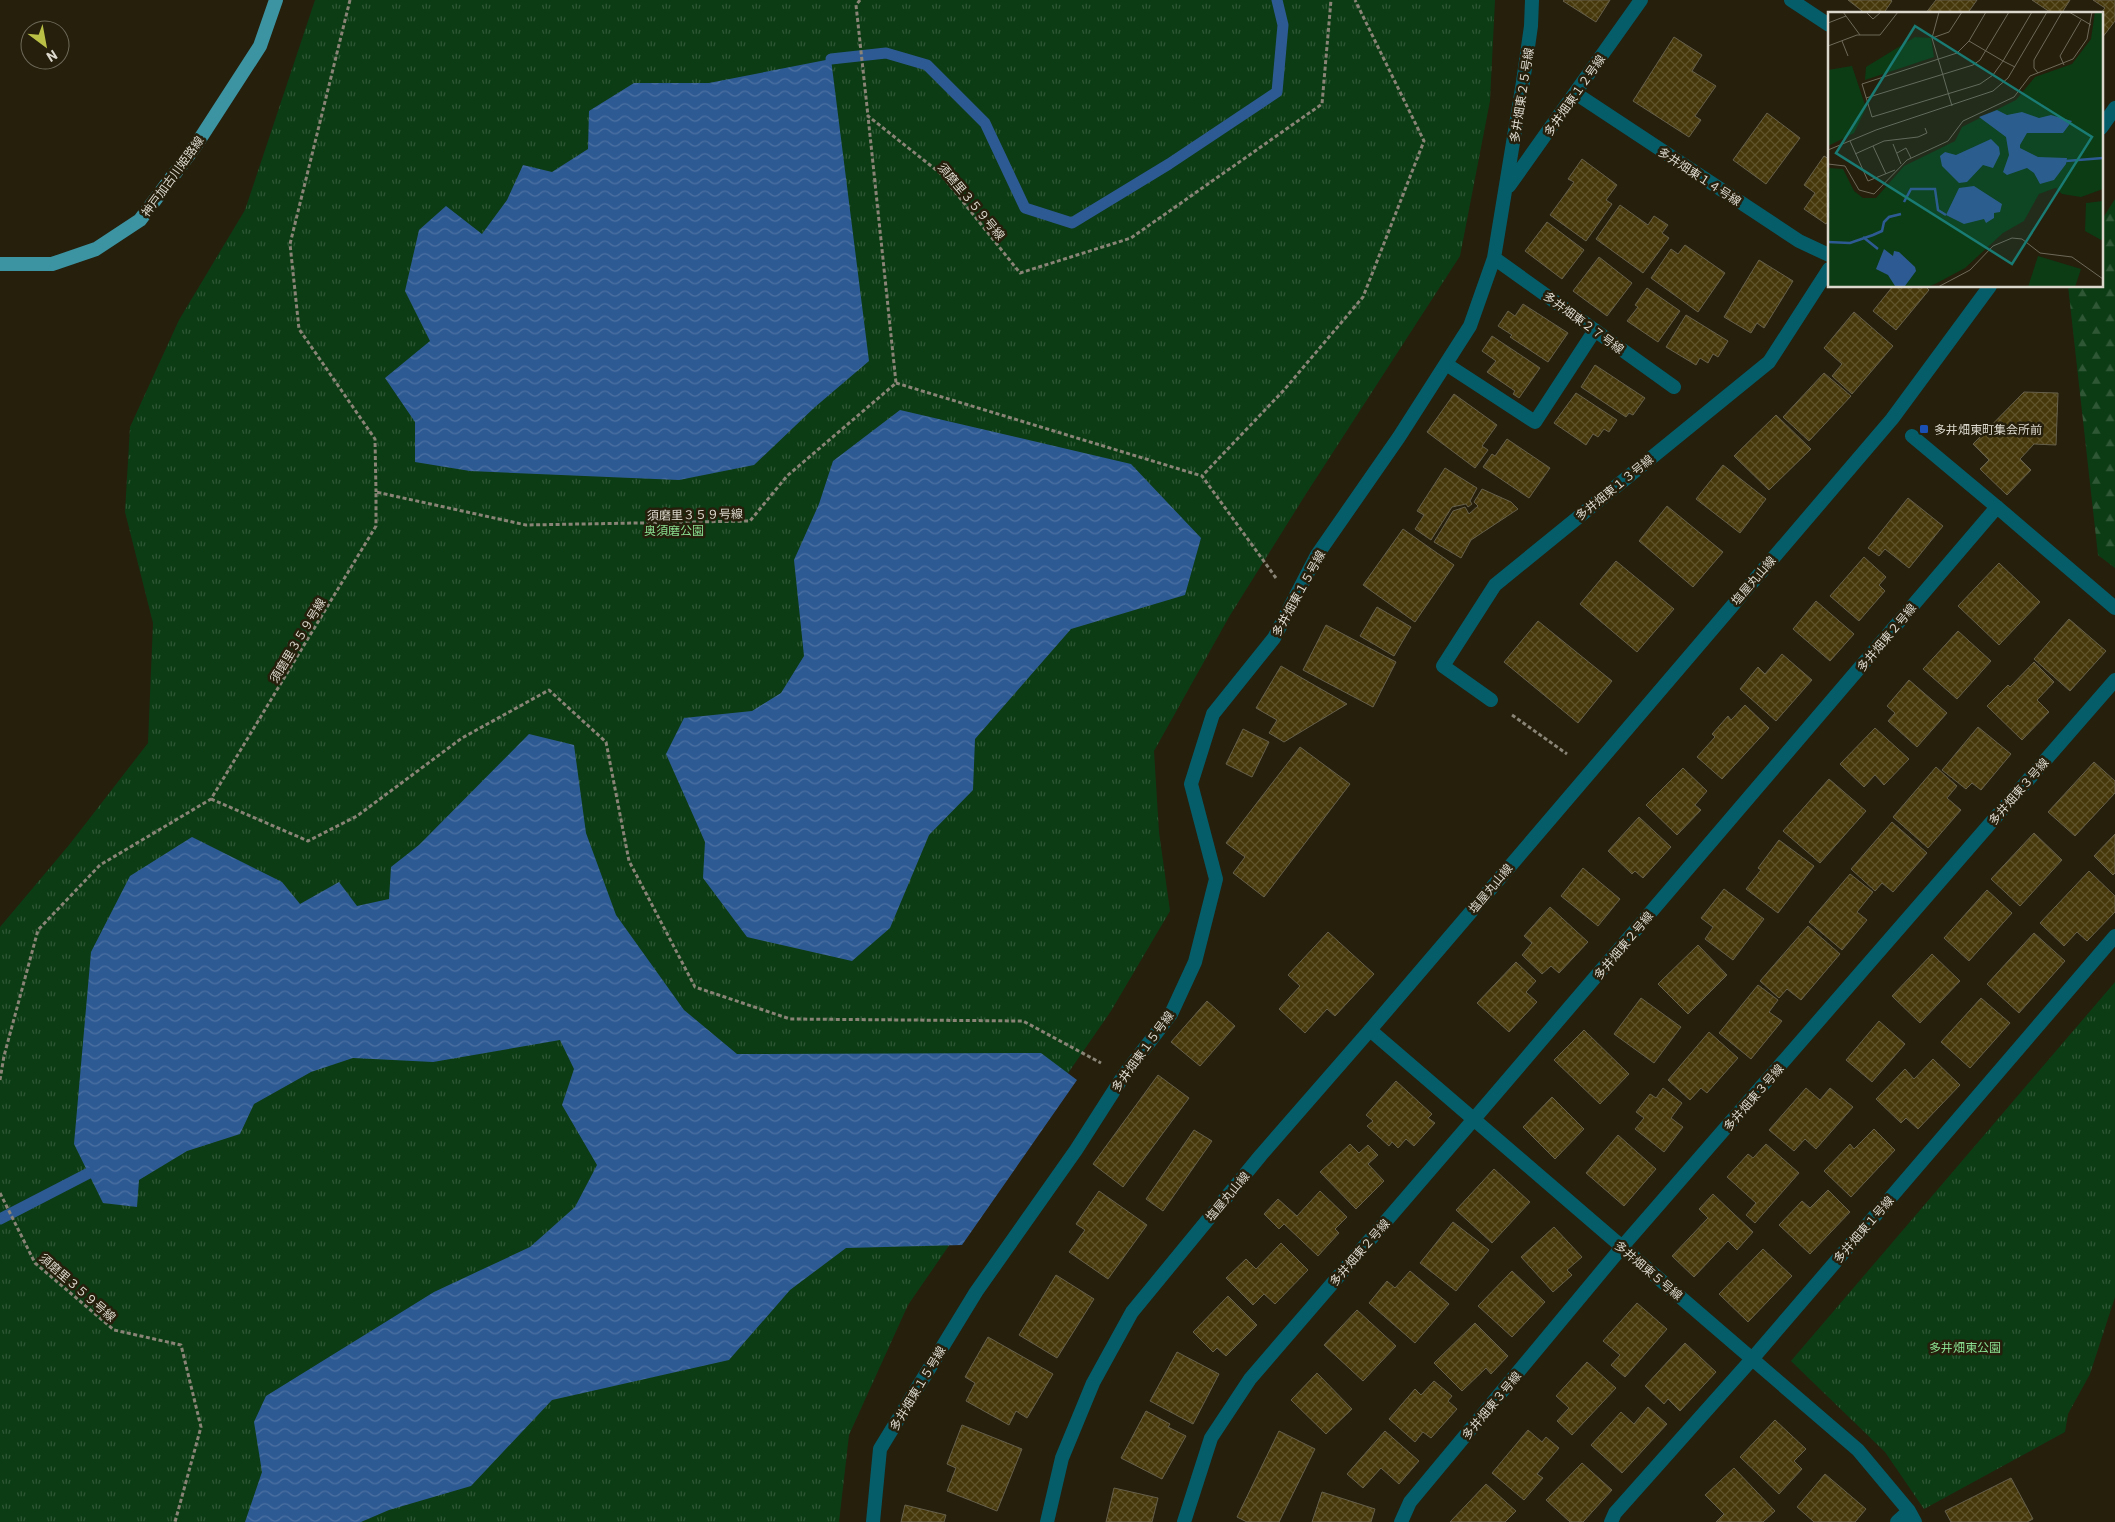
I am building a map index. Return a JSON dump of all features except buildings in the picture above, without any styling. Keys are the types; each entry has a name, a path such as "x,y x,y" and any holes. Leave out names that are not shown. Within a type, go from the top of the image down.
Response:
{"main road":[{"name":"神戸加古川姫路線","path":"0,264 52,264 96,249 140,220 196,145 260,46 276,0"}],"street":[{"name":"多井畑東２５号線","path":"1507,189 1532,26 1532,0"},
{"name":"多井畑東１２号線","path":"1507,189 1641,0"},
{"path":"1791,0 1828,24"},
{"name":"多井畑東１４号線","path":"1575,93 1799,241 1828,255"},
{"path":"2102,127 2115,108"},
{"name":"多井畑東１５号線","path":"872,1522 880,1449 976,1292 1076,1150 1124,1075 1171,1014 1195,962 1216,879 1191,784 1213,714 1274,638 1317,556 1399,437 1470,326 1494,258 1507,189"},
{"name":"多井畑東２７号線","path":"1494,258 1674,387"},
{"name":"多井畑東１３号線","path":"1491,700 1443,666 1496,585 1769,362 1828,271"},
{"name":"塩屋丸山線","path":"1047,1522 1062,1458 1094,1383 1132,1312 1255,1162 1892,419 1989,288"},
{"path":"1446,364 1535,422 1595,330"},
{"path":"1912,436 2115,608"},
{"name":"多井畑東２号線","path":"1184,1522 1211,1438 1250,1379 1997,507"},
{"name":"多井畑東３号線","path":"1401,1522 1410,1502 1622,1247 2115,680"},
{"name":"多井畑東１号線","path":"1611,1522 1615,1513 1753,1358 2115,936"},
{"name":"多井畑東５号線","path":"1370,1030 1858,1450 1912,1517"},
{"path":"1897,1522 1912,1517"}],"path":[{"path":"350,0 290,244 299,329 375,439 376,492"},
{"path":"860,0 856,6 896,384 1202,476 1293,602"},
{"name":"須磨里３５９号線","path":"868,116 940,173 1020,273 1131,238 1322,104 1331,0"},
{"path":"1202,476 1284,390 1363,297 1424,141 1354,0"},
{"name":"須磨里３５９号線","path":"0,1080 4,1056 38,930 100,865 211,800 376,526 376,492 526,525 750,521 788,476 896,384"},
{"path":"211,800 308,841 357,816 462,738 549,690 606,742 629,861 695,987 790,1019 1023,1021 1124,1075"},
{"path":"1491,700 1567,754"},
{"name":"須磨里３５９号線","path":"0,1193 35,1263 114,1330 181,1345 201,1427 175,1522"}],"green space":[{"name":"奥須磨公園","path":"315,0 1495,0 1490,101 1460,256 1304,497 1229,617 1154,751 1159,832 1170,911 1111,1011 908,1305 849,1435 839,1522 0,1522 0,927 69,845 148,743 153,623 125,512 130,427 179,320 245,210"},
{"path":"2115,199 2115,568 2098,555 2068,288 2102,288 2102,219"},
{"name":"多井畑東公園","path":"2115,982 2115,1297 2090,1374 2068,1414 2065,1432 1924,1509 1885,1452 1791,1361"}],"water":[{"path":"831,59 869,361 815,407 754,465 679,480 470,471 415,462 415,422 385,378 430,341 405,291 419,230 446,206 482,234 507,200 523,165 552,172 588,149 589,111 634,83 709,83"},
{"path":"900,410 1131,464 1201,538 1185,595 1071,629 975,739 973,790 929,835 890,928 852,961 747,937 703,878 705,842 666,754 684,718 752,711 781,693 804,656 794,560 819,504 833,461"},
{"path":"529,734 574,745 586,833 616,915 684,1010 737,1054 1041,1053 1077,1080 962,1245 846,1248 790,1290 729,1360 552,1400 471,1486 389,1510 361,1522 245,1522 262,1472 254,1422 266,1396 434,1292 530,1247 575,1207 597,1165 562,1105 574,1069 560,1040 433,1062 353,1058 311,1072 254,1104 240,1134 187,1151 139,1180 137,1207 103,1203 74,1144 91,952 130,876 192,837 282,882 300,904 339,882 357,906 389,899 391,867 419,845"}],"waterway":[{"path":"831,59 886,53 927,65 985,123 1025,208 1072,223 1169,164 1277,92 1283,25 1277,0"},
{"path":"0,1219 89,1173"}],"place":[{"name":"多井畑東町集会所前","path":"1924,429"}]}
